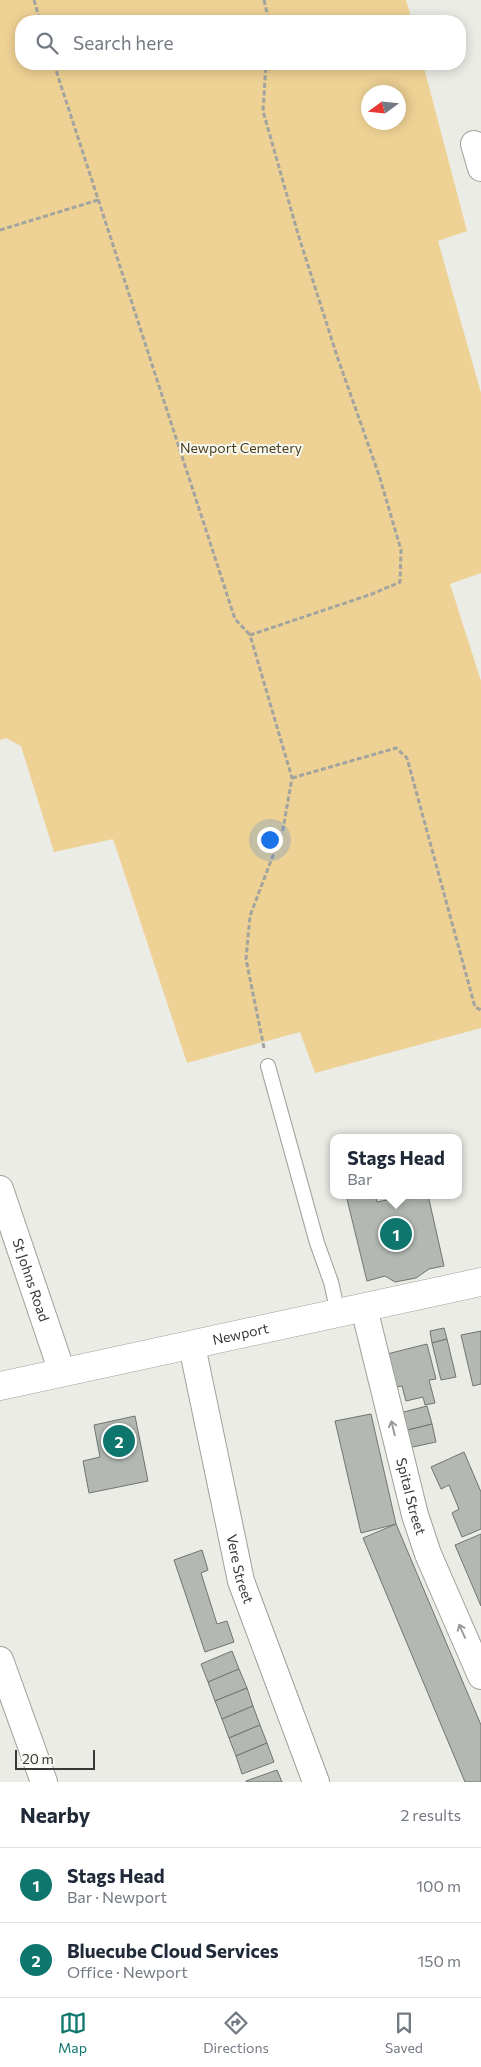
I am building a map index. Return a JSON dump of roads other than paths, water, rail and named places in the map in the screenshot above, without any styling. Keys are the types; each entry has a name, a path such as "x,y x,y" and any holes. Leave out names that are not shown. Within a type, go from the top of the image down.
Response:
{"street":[{"name":"St Johns Road","path":"0,1189 62,1372"},
{"name":"Newport","path":"0,1386 481,1282"},
{"name":"Spital Street","path":"364,1308 415,1515 428,1554 481,1676"},
{"name":"Vere Street","path":"192,1346 241,1581 316,1782"},
{"path":"0,1660 44,1782"}],"lane":[{"path":"268,1066 317,1243 331,1282 338,1313"}],"place":[{"name":"Stags Head","path":"396,1234"},
{"name":"Bluecube Cloud Services","path":"119,1441"}],"park label":[{"name":"Newport Cemetery","path":"241,448"}]}
